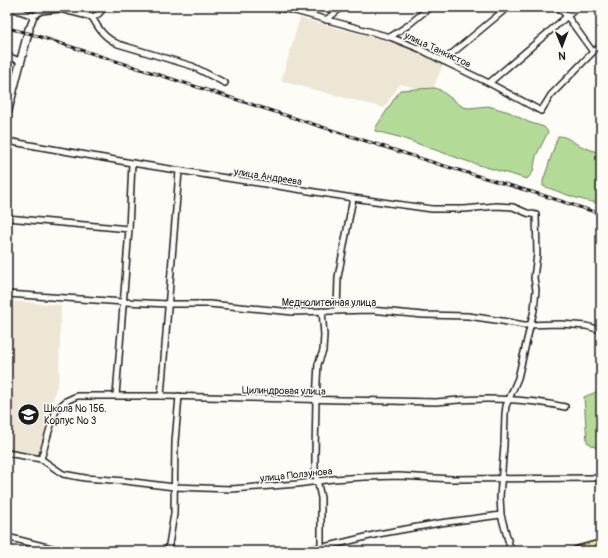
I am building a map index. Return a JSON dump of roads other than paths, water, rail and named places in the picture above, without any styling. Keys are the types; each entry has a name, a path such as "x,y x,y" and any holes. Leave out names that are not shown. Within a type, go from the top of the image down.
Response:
{"main road":[{"path":"576,551 601,544"}],"street":[{"path":"7,7 34,16"},
{"path":"7,114 20,61 34,16 41,11 60,8 92,17 98,15 104,7"},
{"name":"улица Танкистов","path":"276,7 390,37 420,49 489,83 541,111 551,95 593,52"},
{"path":"326,20 342,7"},
{"path":"390,37 407,26 430,7"},
{"path":"443,61 508,7"},
{"path":"558,7 567,16 593,52 601,46"},
{"path":"489,83 578,7"},
{"path":"92,17 102,33 113,42 192,66 225,83"},
{"path":"7,56 20,61"},
{"name":"улица Андреева","path":"7,141 132,163 432,210 496,206 513,207 536,215 537,254 534,278 536,290 534,310 530,326"},
{"path":"116,396 129,230 132,163"},
{"path":"161,396 179,170"},
{"path":"337,311 338,277 353,198"},
{"path":"7,218 129,230"},
{"name":"Меднолитейная улица","path":"7,294 124,302 209,304 293,312 371,310 423,315 468,316 530,326 567,325 590,327 601,330"},
{"path":"321,549 321,498 315,470 315,455 318,364 322,351 324,335 322,311"},
{"path":"511,551 501,515 500,497 505,414 508,400 518,378 530,326"},
{"name":"Цилиндровая улица","path":"41,459 56,410 66,401 78,396 179,396 436,402 461,399 508,400 566,407"},
{"path":"168,551 174,514 175,442 179,396"},
{"name":"улица Ползунова","path":"7,453 41,459 63,474 85,478 174,486 231,489 297,484 332,479 392,476 452,479 594,478"},
{"path":"301,551 321,549 378,534 440,523 501,515"},
{"path":"7,537 63,551"}],"railway":[{"path":"7,28 28,33 438,164 601,214"}],"place":[{"name":"Школа № 156. Корпус № 3","path":"28,414"}]}
